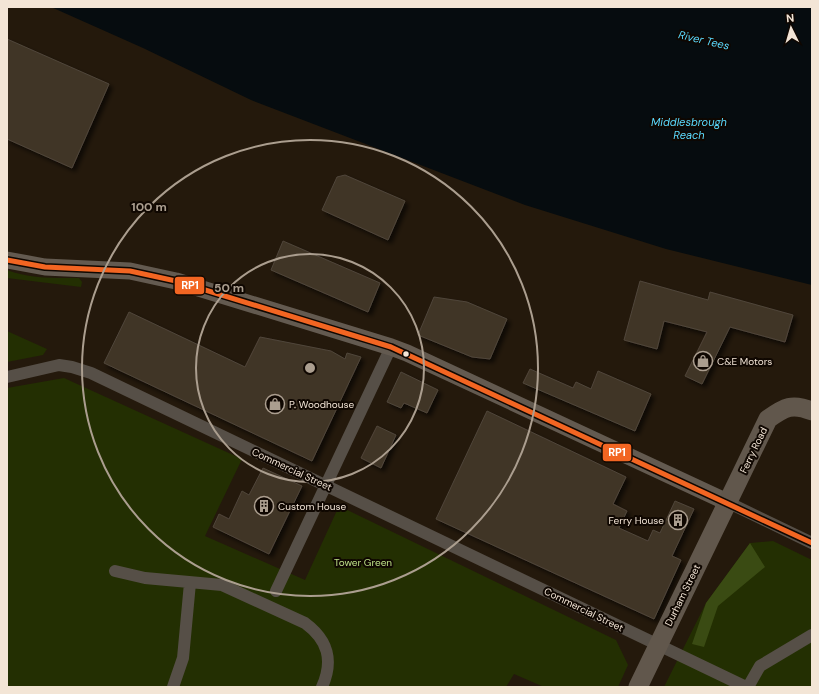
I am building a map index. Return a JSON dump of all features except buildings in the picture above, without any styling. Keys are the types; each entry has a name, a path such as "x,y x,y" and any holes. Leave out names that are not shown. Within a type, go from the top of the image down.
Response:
{"main road":[{"name":"Ferry Road","path":"727,502 768,419 784,408 800,406 812,411"},
{"name":"Durham Street","path":"638,687 727,502"}],"street":[{"path":"7,260 45,267 130,271 176,281 391,347 407,353 812,543"},
{"path":"276,590 391,347"},
{"name":"Commercial Street","path":"7,377 59,365 92,373 747,687"},
{"path":"115,572 144,578 222,584 305,623 316,632 326,645 328,661 327,677 322,687"},
{"path":"173,687 183,658 190,582"},
{"path":"747,687 760,666 812,634"}],"green space":[{"path":"7,270 25,275 52,278 79,278 82,282 81,287 7,278"},
{"path":"7,331 47,349 43,355 7,362"},
{"name":"Tower Green","path":"64,378 242,459 205,536 305,580 339,506 616,640 628,665 618,687 544,687 514,674 506,687 7,687 7,388"},
{"path":"773,541 812,560 812,687 664,687 706,603 750,543"},
{"path":"750,543 765,567 718,606 704,647 692,644 706,603"}],"water":[{"name":"Middlesbrough Reach","path":"51,7 812,7 812,285 666,249 525,205 251,100 143,48"}],"transit line":[{"name":"RP1","path":"7,260 45,267 130,271 176,281 391,347 812,543"}],"place":[{"name":"C&E Motors","path":"703,361"},
{"name":"P. Woodhouse","path":"275,404"},
{"name":"Custom House","path":"264,506"},
{"name":"Ferry House","path":"678,520"}],"water label":[{"name":"River Tees","path":"704,40"}]}
